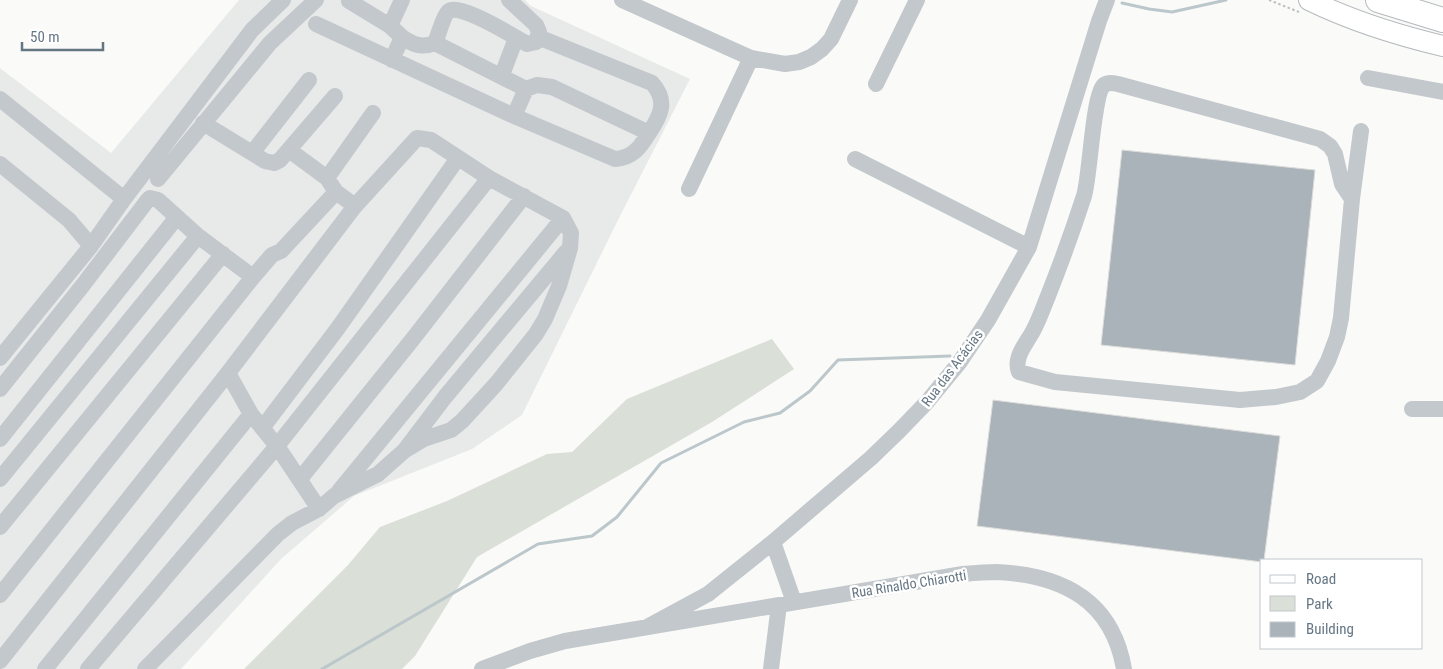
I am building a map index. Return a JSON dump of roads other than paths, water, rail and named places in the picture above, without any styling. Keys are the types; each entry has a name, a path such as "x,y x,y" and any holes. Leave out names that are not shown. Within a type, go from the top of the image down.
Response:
{"highway":[{"path":"1378,0 1443,20"},
{"path":"1419,0 1443,7"}],"main road":[{"path":"1309,0 1372,26 1443,46"}],"street":[{"path":"0,358 91,246 124,199 252,30 283,0"},
{"path":"158,179 270,43 316,0"},
{"path":"390,26 402,0"},
{"path":"435,43 446,14 454,9 463,11 527,44 536,42 539,32 536,25 509,0"},
{"path":"622,0 751,58 785,64 799,62 811,57 822,49 831,39 850,0"},
{"path":"876,84 917,0"},
{"name":"Rua das Acácias","path":"647,627 708,594 773,542 872,458 927,402 959,363 988,320 1029,248 1107,0"},
{"path":"349,1 390,26 402,37 416,45 423,46 435,43 502,75 526,89"},
{"path":"316,24 514,116 615,159 625,158 639,149 656,122 662,101 659,92 652,83 538,38"},
{"path":"392,60 402,37"},
{"path":"502,75 516,38"},
{"path":"689,189 751,58"},
{"path":"1368,78 1443,92"},
{"path":"252,153 309,80"},
{"path":"1352,199 1342,184 1335,154 1330,146 1320,139 1118,84 1110,82 1104,85 1096,106 1086,188 1064,257 1035,328 1018,357 1016,366 1019,372 1055,382 1240,400 1300,392 1317,381 1328,361 1337,337 1341,318 1352,199 1361,131"},
{"path":"514,116 526,89 537,85 552,87 648,133"},
{"path":"203,123 265,161 274,163 280,160 335,96"},
{"path":"0,99 124,199"},
{"path":"328,178 373,113"},
{"path":"0,661 228,373 356,206 417,138 431,140 489,178 563,218 570,233 570,248 559,286 545,319 536,334 496,384 462,421 450,430 424,440 404,451"},
{"path":"289,150 328,178 336,192 356,206"},
{"path":"263,427 338,328 458,158"},
{"path":"855,159 1029,248"},
{"path":"0,164 69,220 91,246"},
{"path":"88,669 277,446 489,178"},
{"path":"0,595 253,276 272,255 281,251 336,192"},
{"path":"300,479 412,340 524,196"},
{"path":"0,388 150,198 158,200 198,236 253,276"},
{"path":"0,439 177,217"},
{"path":"145,669 278,534 292,522 320,508 334,496 563,218"},
{"path":"0,480 198,236"},
{"path":"334,496 378,474 404,451 445,398 570,248"},
{"path":"0,527 223,254"},
{"path":"228,373 252,414 320,508"},
{"path":"1412,408 1443,409"},
{"path":"45,669 252,414"},
{"path":"771,669 787,604 773,542"},
{"name":"Rua Rinaldo Chiarotti","path":"482,669 530,651 566,641 963,574 996,572 1052,581 1077,593 1096,608 1111,627 1124,669"},
{"path":"0,666 6,669"}],"waterway":[{"path":"1122,3 1172,12 1226,0"},
{"path":"322,669 538,544 592,536 617,517 661,463 744,422 780,413 810,391 838,360 950,356"}]}
